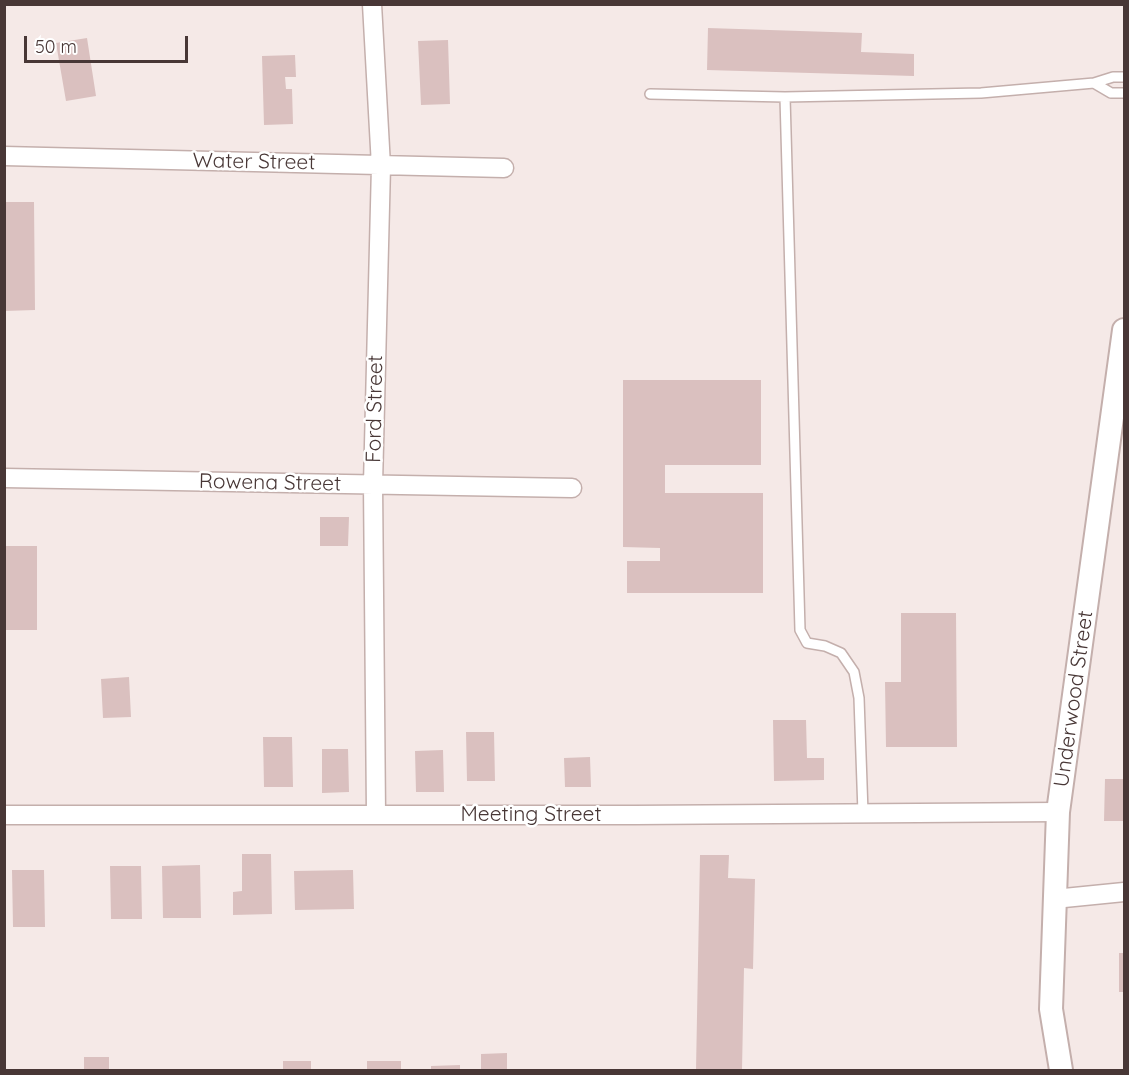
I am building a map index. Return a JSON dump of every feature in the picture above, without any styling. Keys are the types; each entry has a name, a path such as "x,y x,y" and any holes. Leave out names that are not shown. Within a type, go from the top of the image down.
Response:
{"street":[{"name":"Ford Street","path":"372,4 381,166 373,484 376,814"},
{"name":"Water Street","path":"4,156 504,168"},
{"name":"Underwood Street","path":"1061,1071 1051,1009 1058,812 1125,330"},
{"name":"Rowena Street","path":"4,478 572,488"},
{"name":"Meeting Street","path":"4,815 1058,812"},
{"path":"1054,899 1125,892"}],"lane":[{"path":"650,94 785,97 981,93 1094,83 1113,77 1125,77"},
{"path":"1094,83 1111,93 1125,93"},
{"path":"785,97 800,630 807,643 825,646 841,653 854,672 859,698 863,813"}],"building":[{"path":"708,28 862,33 861,52 914,54 914,76 707,70"},
{"path":"87,38 96,96 66,101 56,43"},
{"path":"448,40 450,104 421,105 418,41"},
{"path":"295,55 296,77 285,77 286,89 292,89 293,124 264,125 262,56"},
{"path":"4,202 34,202 35,310 4,311"},
{"path":"623,380 761,380 761,465 665,465 665,493 763,493 763,593 627,593 627,561 660,561 660,548 623,547"},
{"path":"320,517 349,517 348,546 320,546"},
{"path":"5,546 37,546 37,630 5,630"},
{"path":"901,613 956,613 957,747 886,747 885,682 901,682"},
{"path":"129,677 131,717 103,718 101,679"},
{"path":"773,720 806,720 807,758 824,758 824,780 774,781"},
{"path":"466,732 494,732 495,781 467,781"},
{"path":"263,737 292,737 293,787 264,787"},
{"path":"322,749 348,749 349,792 322,793"},
{"path":"443,750 444,792 416,792 415,751"},
{"path":"590,757 591,787 565,787 564,758"},
{"path":"1105,779 1124,779 1124,821 1104,821"},
{"path":"242,854 271,854 272,914 233,915 233,892 242,891"},
{"path":"700,855 729,855 728,878 755,879 753,969 744,968 742,1070 696,1070"},
{"path":"200,865 201,918 163,918 162,866"},
{"path":"110,866 141,866 142,919 111,919"},
{"path":"12,870 44,870 45,927 13,927"},
{"path":"353,870 354,909 295,910 294,871"},
{"path":"1119,953 1124,953 1124,992 1119,992"},
{"path":"507,1053 507,1070 481,1070 481,1054"},
{"path":"84,1057 109,1057 109,1070 84,1070"},
{"path":"283,1061 311,1061 311,1070 283,1070"},
{"path":"367,1061 401,1061 401,1070 367,1070"},
{"path":"460,1065 460,1070 431,1070 431,1066"}]}
